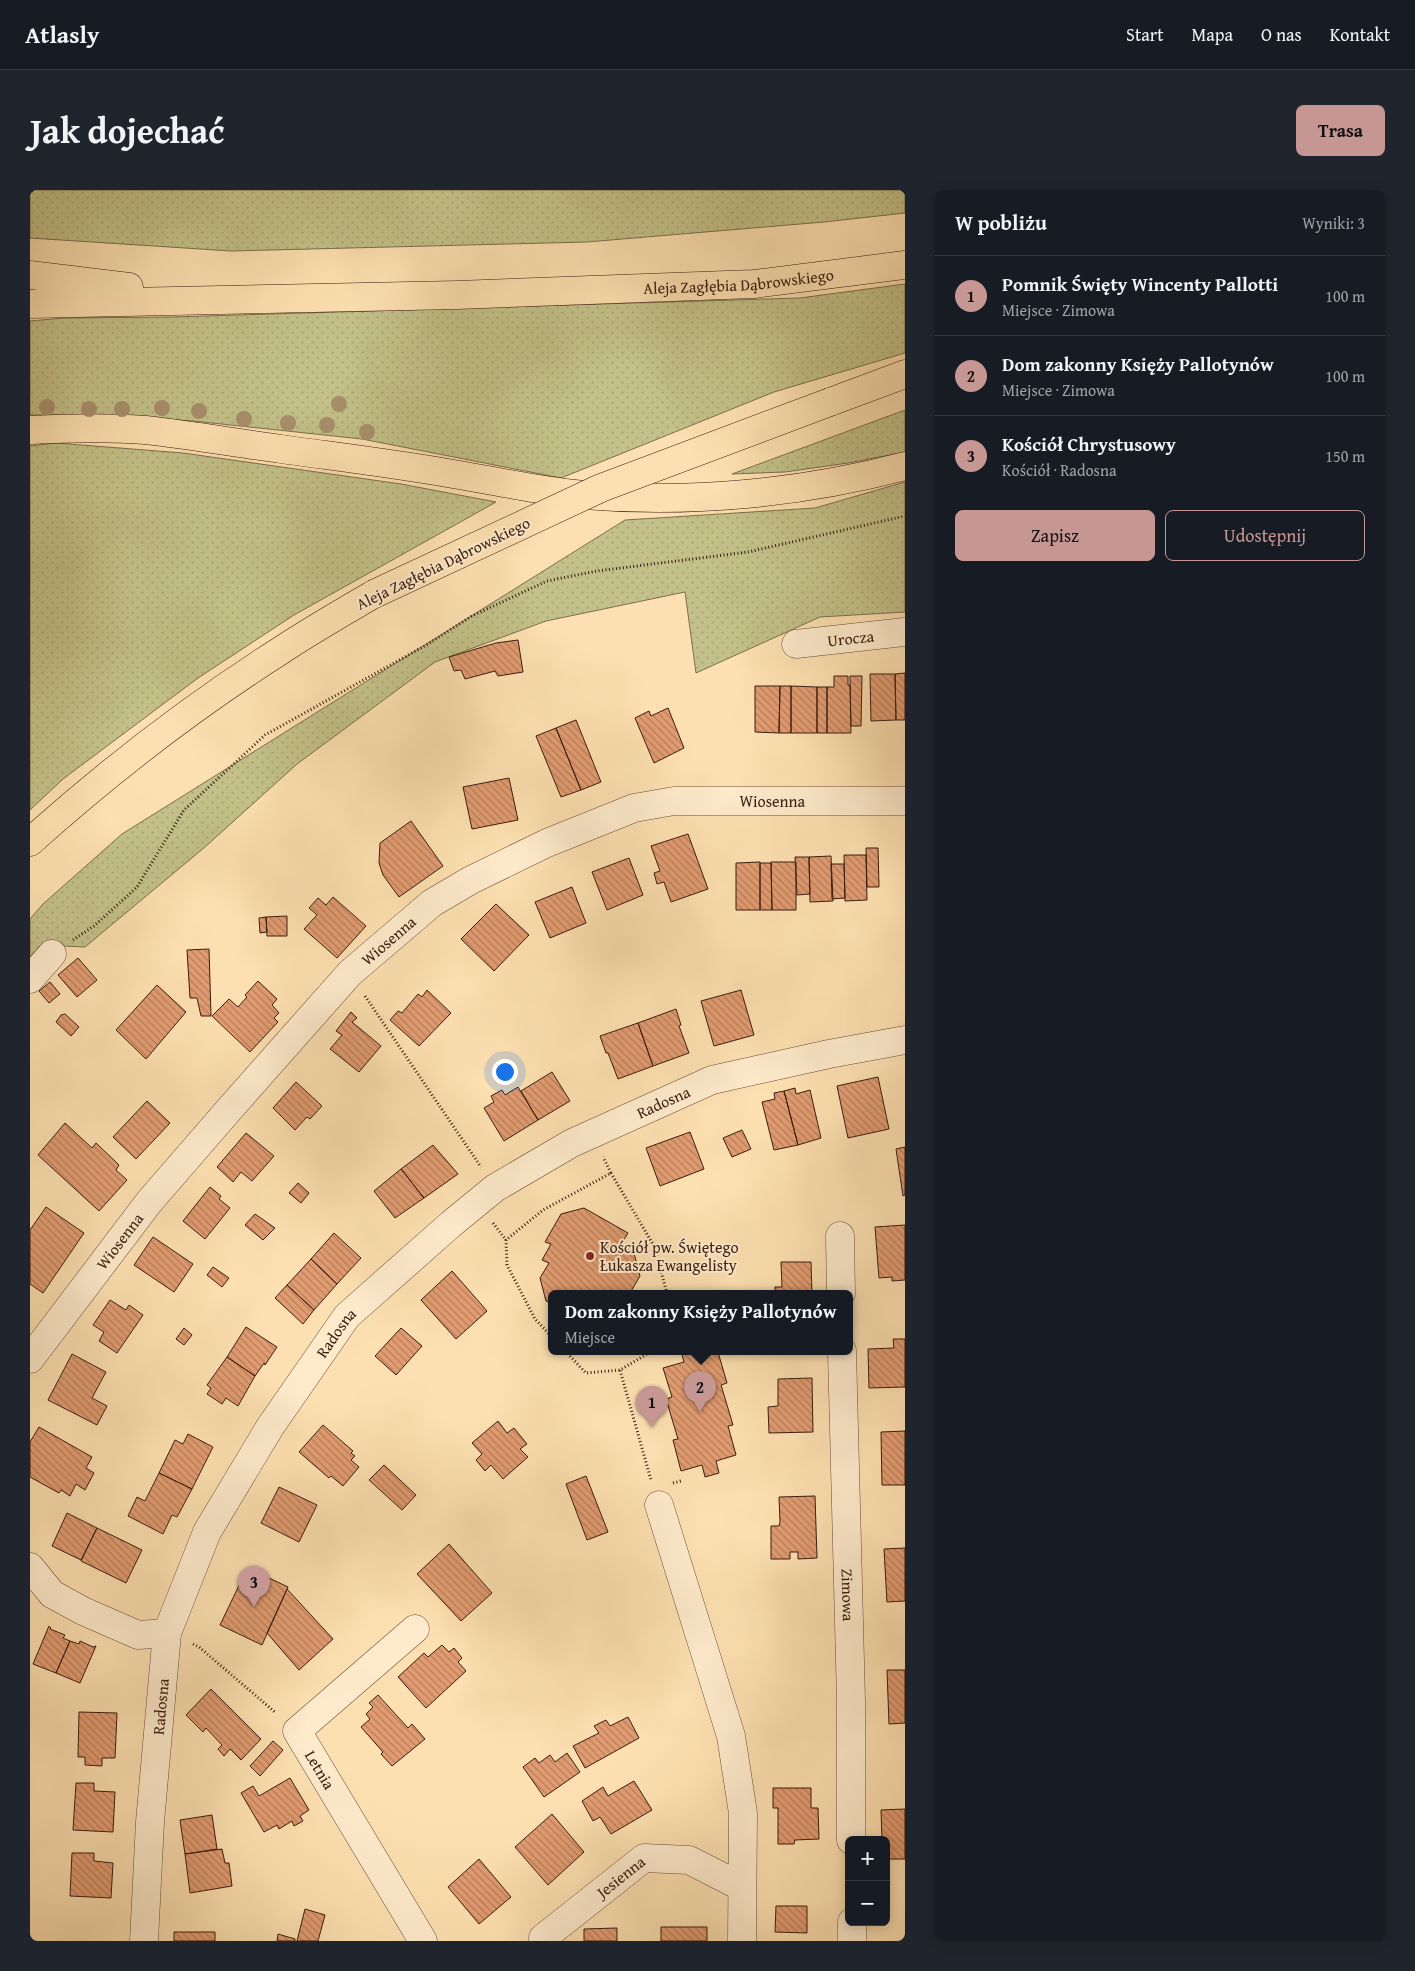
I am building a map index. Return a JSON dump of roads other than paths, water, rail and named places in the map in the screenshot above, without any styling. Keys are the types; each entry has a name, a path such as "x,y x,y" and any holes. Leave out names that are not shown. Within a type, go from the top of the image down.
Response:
{"main road":[{"name":"Aleja Zagłębia Dąbrowskiego","path":"30,304 467,295 754,284 905,265"},
{"path":"30,275 229,300"},
{"name":"Aleja Zagłębia Dąbrowskiego","path":"30,842 59,816 181,719 280,650 374,594 601,488 905,374"},
{"path":"30,430 59,428 144,430 440,472 586,495 684,497 738,495 804,488 876,474 905,466"}],"street":[{"name":"Urocza","path":"796,644 905,632"},
{"name":"Wiosenna","path":"30,1359 149,1202 350,973 432,903 470,880 547,843 634,808 674,801 905,801"},
{"path":"30,979 52,954"},
{"name":"Radosna","path":"144,1941 150,1822 167,1632 206,1532 270,1427 347,1316 450,1224 495,1188 572,1143 712,1080 829,1054 905,1040"},
{"path":"840,1236 841,1290"},
{"name":"Zimowa","path":"842,1355 851,1700 851,1836"},
{"path":"661,1490 731,1736 743,1813 742,1941"},
{"path":"30,1567 52,1594 83,1611 138,1635 167,1632"},
{"name":"Letnia","path":"415,1629 298,1731 423,1941"},
{"name":"Jesienna","path":"543,1938 644,1858 689,1860 742,1887"},
{"path":"852,1926 852,1941"}],"place":[{"name":"Kościół pw. Świętego Łukasza Ewangelisty","path":"590,1256"},
{"name":"Dom zakonny Księży Pallotynów","path":"700,1412"},
{"name":"Pomnik Święty Wincenty Pallotti","path":"652,1427"},
{"name":"Kościół Chrystusowy","path":"254,1607"}]}
